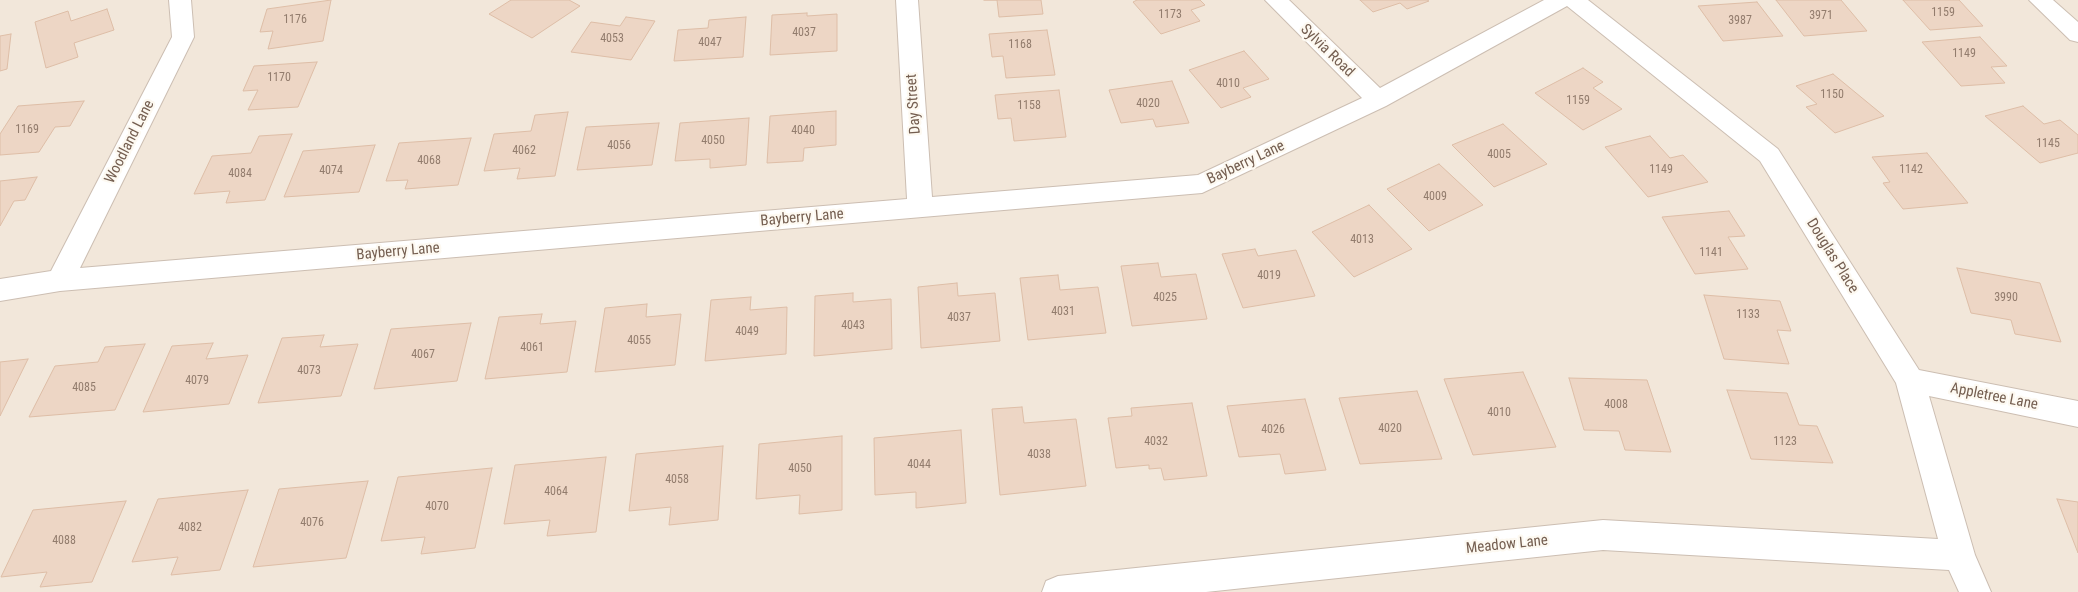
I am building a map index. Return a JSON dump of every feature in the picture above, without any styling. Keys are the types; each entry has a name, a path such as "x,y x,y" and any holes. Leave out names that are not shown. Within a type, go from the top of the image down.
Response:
{"street":[{"name":"Woodland Lane","path":"60,280 183,37 180,0"},
{"name":"Day Street","path":"907,0 920,208"},
{"name":"Sylvia Road","path":"1276,0 1378,100"},
{"name":"Bayberry Lane","path":"0,290 60,280 1202,184 1378,100 1561,0"},
{"name":"Douglas Place","path":"1574,0 1769,155 1910,380 1959,555 1974,592"},
{"path":"2040,0 2078,35"},
{"name":"Appletree Lane","path":"1910,380 2078,414"},
{"name":"Meadow Lane","path":"1058,592 1602,535 1959,555"}],"shaded area":[{"path":"0,0 2078,0 2078,592 0,592"}],"building":[{"path":"331,0 323,41 268,49 273,31 260,32 267,9"},
{"path":"511,0 569,0 580,6 532,38 489,14"},
{"path":"997,0 1041,0 1043,14 999,17"},
{"path":"1137,0 1200,0 1205,5 1191,10 1200,21 1161,34 1133,2"},
{"path":"1360,0 1429,1 1407,9 1400,3 1373,12"},
{"path":"1776,0 1841,0 1867,31 1804,36"},
{"path":"1903,0 1959,0 1983,26 1930,30"},
{"path":"1757,2 1783,36 1723,41 1698,6"},
{"path":"107,9 114,30 74,43 78,57 46,68 35,22 68,11 71,21"},
{"path":"807,13 807,16 837,14 837,51 770,55 772,15"},
{"path":"626,17 655,21 631,60 571,52 591,22 620,26"},
{"path":"746,17 743,57 674,61 678,30 708,28 709,20"},
{"path":"1047,30 1055,75 1006,78 1003,56 992,57 989,34"},
{"path":"11,34 7,69 0,71 0,36"},
{"path":"1980,37 2007,66 1991,67 2005,83 1961,86 1922,42"},
{"path":"1244,51 1269,79 1243,88 1251,97 1221,108 1189,70"},
{"path":"317,62 298,107 248,110 258,90 243,91 254,66"},
{"path":"1583,68 1603,82 1593,88 1622,109 1583,130 1535,93"},
{"path":"1833,74 1884,116 1835,133 1806,107 1817,104 1796,86"},
{"path":"1172,81 1189,123 1156,127 1153,119 1121,123 1109,90"},
{"path":"1059,90 1066,137 1014,141 1011,118 998,119 995,95"},
{"path":"84,101 70,126 55,127 39,152 0,155 0,134 18,106"},
{"path":"2023,106 2044,124 2060,120 2078,135 2078,153 2040,163 1985,116"},
{"path":"836,111 836,145 804,148 803,161 767,163 770,116"},
{"path":"568,112 555,176 517,179 520,168 484,171 494,134 531,131 535,115"},
{"path":"749,118 746,165 710,168 710,159 675,161 680,123"},
{"path":"659,123 652,165 577,170 586,127"},
{"path":"1503,124 1547,164 1494,187 1452,145"},
{"path":"292,134 265,200 226,203 230,191 194,194 212,156 251,153 259,136"},
{"path":"1650,136 1670,158 1683,155 1708,182 1648,197 1605,147"},
{"path":"471,138 458,185 405,189 408,180 386,181 399,143"},
{"path":"375,145 359,192 284,197 303,151"},
{"path":"1927,153 1968,203 1903,209 1883,183 1890,182 1872,157"},
{"path":"1439,164 1483,205 1429,231 1387,189"},
{"path":"37,177 25,200 14,201 0,226 0,181"},
{"path":"1369,205 1412,249 1354,277 1312,232"},
{"path":"1729,211 1745,236 1728,237 1748,269 1695,274 1662,217"},
{"path":"1255,249 1258,256 1296,250 1315,296 1243,308 1222,254"},
{"path":"1158,263 1161,277 1196,274 1207,319 1132,326 1121,266"},
{"path":"1957,268 2040,283 2061,342 2015,334 2011,320 1971,313"},
{"path":"1058,275 1060,290 1098,287 1106,333 1028,340 1020,278"},
{"path":"957,283 958,296 995,293 1000,341 921,348 918,287"},
{"path":"853,293 853,302 891,299 892,349 814,356 815,296"},
{"path":"1704,295 1780,301 1791,331 1777,330 1789,364 1724,359"},
{"path":"751,297 750,310 787,307 786,354 705,361 711,300"},
{"path":"647,304 646,317 681,314 675,365 595,372 605,308"},
{"path":"542,314 540,324 576,321 567,372 485,379 499,317"},
{"path":"471,323 457,381 374,389 391,329"},
{"path":"324,335 320,347 358,344 341,396 258,403 282,338"},
{"path":"213,343 206,359 248,355 229,404 143,412 172,346"},
{"path":"145,344 115,410 29,417 55,366 98,362 105,347"},
{"path":"28,359 0,416 0,362"},
{"path":"1523,372 1556,447 1473,455 1444,379"},
{"path":"1569,378 1647,380 1671,452 1625,450 1619,431 1584,430"},
{"path":"1727,390 1787,393 1799,425 1817,426 1833,463 1751,459"},
{"path":"1417,391 1442,459 1360,464 1339,398"},
{"path":"1305,399 1326,470 1285,474 1280,454 1239,457 1227,406"},
{"path":"1192,403 1207,476 1164,480 1161,468 1149,469 1149,465 1116,468 1108,418 1132,416 1131,408"},
{"path":"1022,407 1024,423 1076,419 1086,486 1000,495 992,409"},
{"path":"961,430 966,503 916,508 916,492 875,495 874,438"},
{"path":"842,436 842,510 799,514 800,495 756,499 759,444"},
{"path":"723,446 718,520 669,525 671,507 629,511 636,454"},
{"path":"606,457 596,532 547,536 550,520 504,524 515,465"},
{"path":"492,468 475,548 421,554 425,537 381,541 398,477"},
{"path":"368,481 346,558 253,567 279,489"},
{"path":"248,490 220,570 171,575 178,557 132,562 158,499"},
{"path":"2057,499 2078,502 2078,553"},
{"path":"126,501 92,582 40,587 47,572 1,577 33,510"}]}
